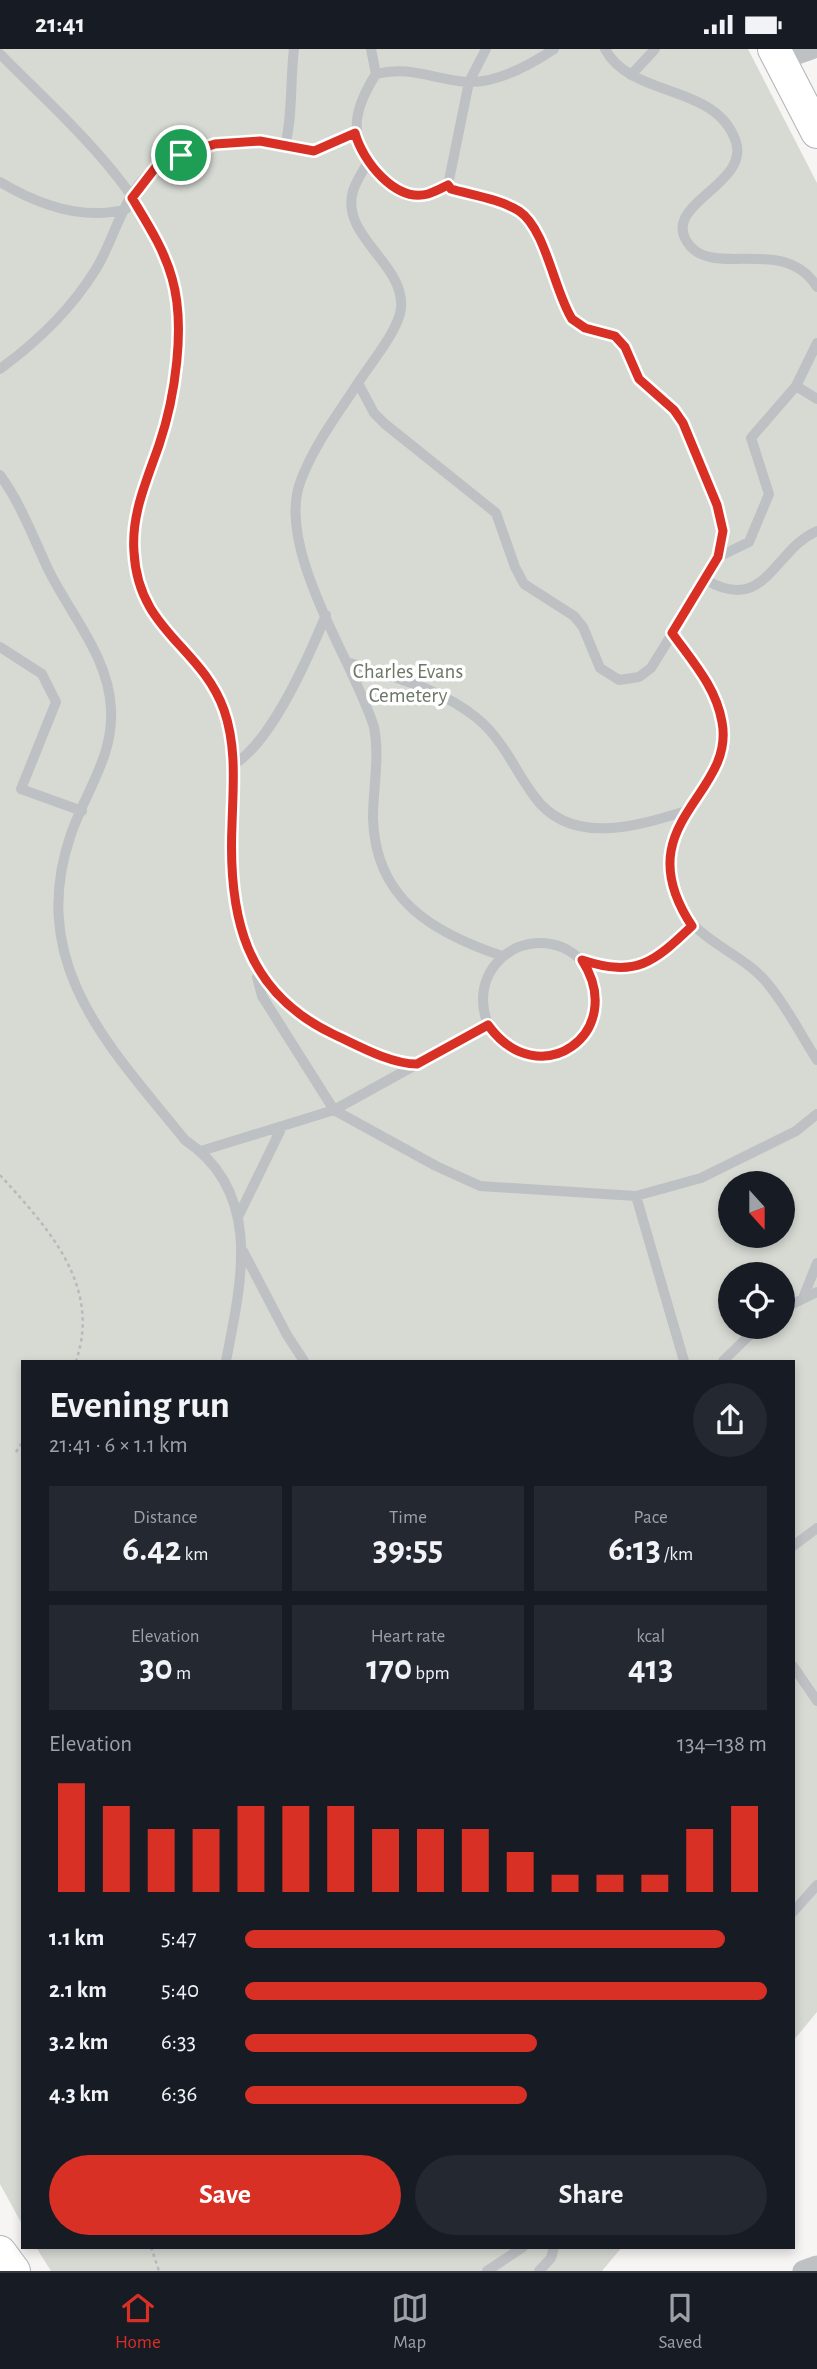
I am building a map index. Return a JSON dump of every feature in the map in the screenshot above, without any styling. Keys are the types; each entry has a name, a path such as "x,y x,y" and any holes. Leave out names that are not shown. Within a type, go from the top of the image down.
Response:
{"main road":[{"path":"777,55 817,132"},
{"path":"0,2252 14,2271"}],"street":[{"path":"777,55 811,49"},
{"path":"803,2271 817,2266"}],"lane":[{"path":"285,146 291,123 289,92 294,49"},
{"path":"371,49 376,74 363,96 355,133 368,162 387,182 409,194 427,195 448,185"},
{"path":"448,185 469,82 485,49"},
{"path":"376,74 402,70 469,82 507,74 531,64 554,49"},
{"path":"605,49 610,59 631,75 706,106 725,123 736,143 734,164 718,186 699,199 685,216 683,232 691,246 703,256 770,258 792,266 812,279 817,287"},
{"path":"631,75 655,49"},
{"path":"0,54 110,166 158,242 172,277 178,326 175,364 161,438 136,518 134,552 137,577 150,612 202,673 218,697 228,723 233,765 234,893 238,916 262,996 334,1110 436,1166 480,1186 636,1196 701,1178 796,1131 817,1114"},
{"path":"0,369 29,347 75,299 98,267 132,198 156,167 192,151 238,141 260,141 314,151 355,133"},
{"path":"368,162 353,190 352,206 364,238 394,277 400,292 401,310 313,454 296,495 295,528 301,554 374,727 377,755 373,823 378,852 388,876 417,913 435,929 502,956"},
{"path":"0,182 55,208 114,213 126,209"},
{"path":"358,383 374,413 385,424 496,513 515,567 524,584 574,616 606,673 619,680 639,677 651,668 706,580 718,557 723,531 717,505 683,423 674,410 639,379 625,347 615,336 585,328 572,319 536,231 524,216 505,205 451,189 448,185"},
{"path":"718,557 739,549 754,535 769,494 751,438 796,386 817,344"},
{"path":"796,386 817,399"},
{"path":"0,475 93,648 109,689 112,711 108,748 67,850 60,918 76,991 103,1039 185,1140 201,1151 234,1199 239,1215 242,1248 240,1283 226,1360"},
{"path":"706,580 726,589 754,586 776,569 799,541 817,531"},
{"path":"233,765 256,745 302,672 326,615"},
{"path":"672,633 709,685 723,724 719,761 675,832 671,865 673,889 692,926 766,981 817,1060"},
{"path":"0,647 42,674 56,702 21,789 82,811"},
{"path":"347,661 421,687 462,707 508,751 535,798 567,821 590,828 631,828 686,811"},
{"path":"582,960 593,977 597,1008 586,1035 570,1049 552,1056 532,1057 516,1052 499,1041 488,1025 482,1006 483,991 489,972 502,956 518,946 538,942 566,949 582,960 616,969 649,963 692,926"},
{"path":"252,958 267,986 311,1023 375,1054 417,1064"},
{"path":"201,1151 281,1129 334,1110 488,1025"},
{"path":"239,1215 281,1129"},
{"path":"636,1196 684,1360"},
{"path":"242,1248 286,1335 303,1360"},
{"path":"803,1298 817,1263"},
{"path":"795,1302 817,1292"},
{"path":"724,1360 746,1339"},
{"path":"795,1544 817,1528"},
{"path":"795,1669 816,1700"},
{"path":"795,1910 817,1885"},
{"path":"487,2271 520,2249"},
{"path":"539,2271 551,2258 553,2249"}],"path":[{"path":"0,1175 49,1229 74,1273 84,1320 76,1360"},
{"path":"16,1452 21,1444"},
{"path":"152,2249 159,2271"}],"green space":[{"name":"Charles Evans Cemetery","path":"0,49 748,49 817,183 817,2012 795,2039 795,1360 21,1360 21,2222 0,2184"},
{"path":"37,2249 620,2249 602,2271 51,2271"}],"route":[{"path":"355,133 358,147 368,162 387,182 409,194 427,195 448,185 451,189 519,211 536,231 572,319 585,328 615,336 625,347 642,383 671,406 683,423 717,505 723,531 723,543 713,568 672,633 709,685 723,724 719,761 680,821 671,855 673,889 692,926 649,963 616,969 604,968 582,960 593,977 598,997 597,1008 586,1035 570,1049 552,1056 532,1057 516,1052 499,1041 488,1025 417,1064 409,1064 375,1054 311,1023 291,1010 267,986 252,958 238,916 234,893 234,774 224,709 202,673 150,612 139,589 134,552 139,499 161,438 178,346 178,326 172,277 158,242 132,198 156,167 181,155 215,144 238,141 260,141 314,151 355,133"}]}
